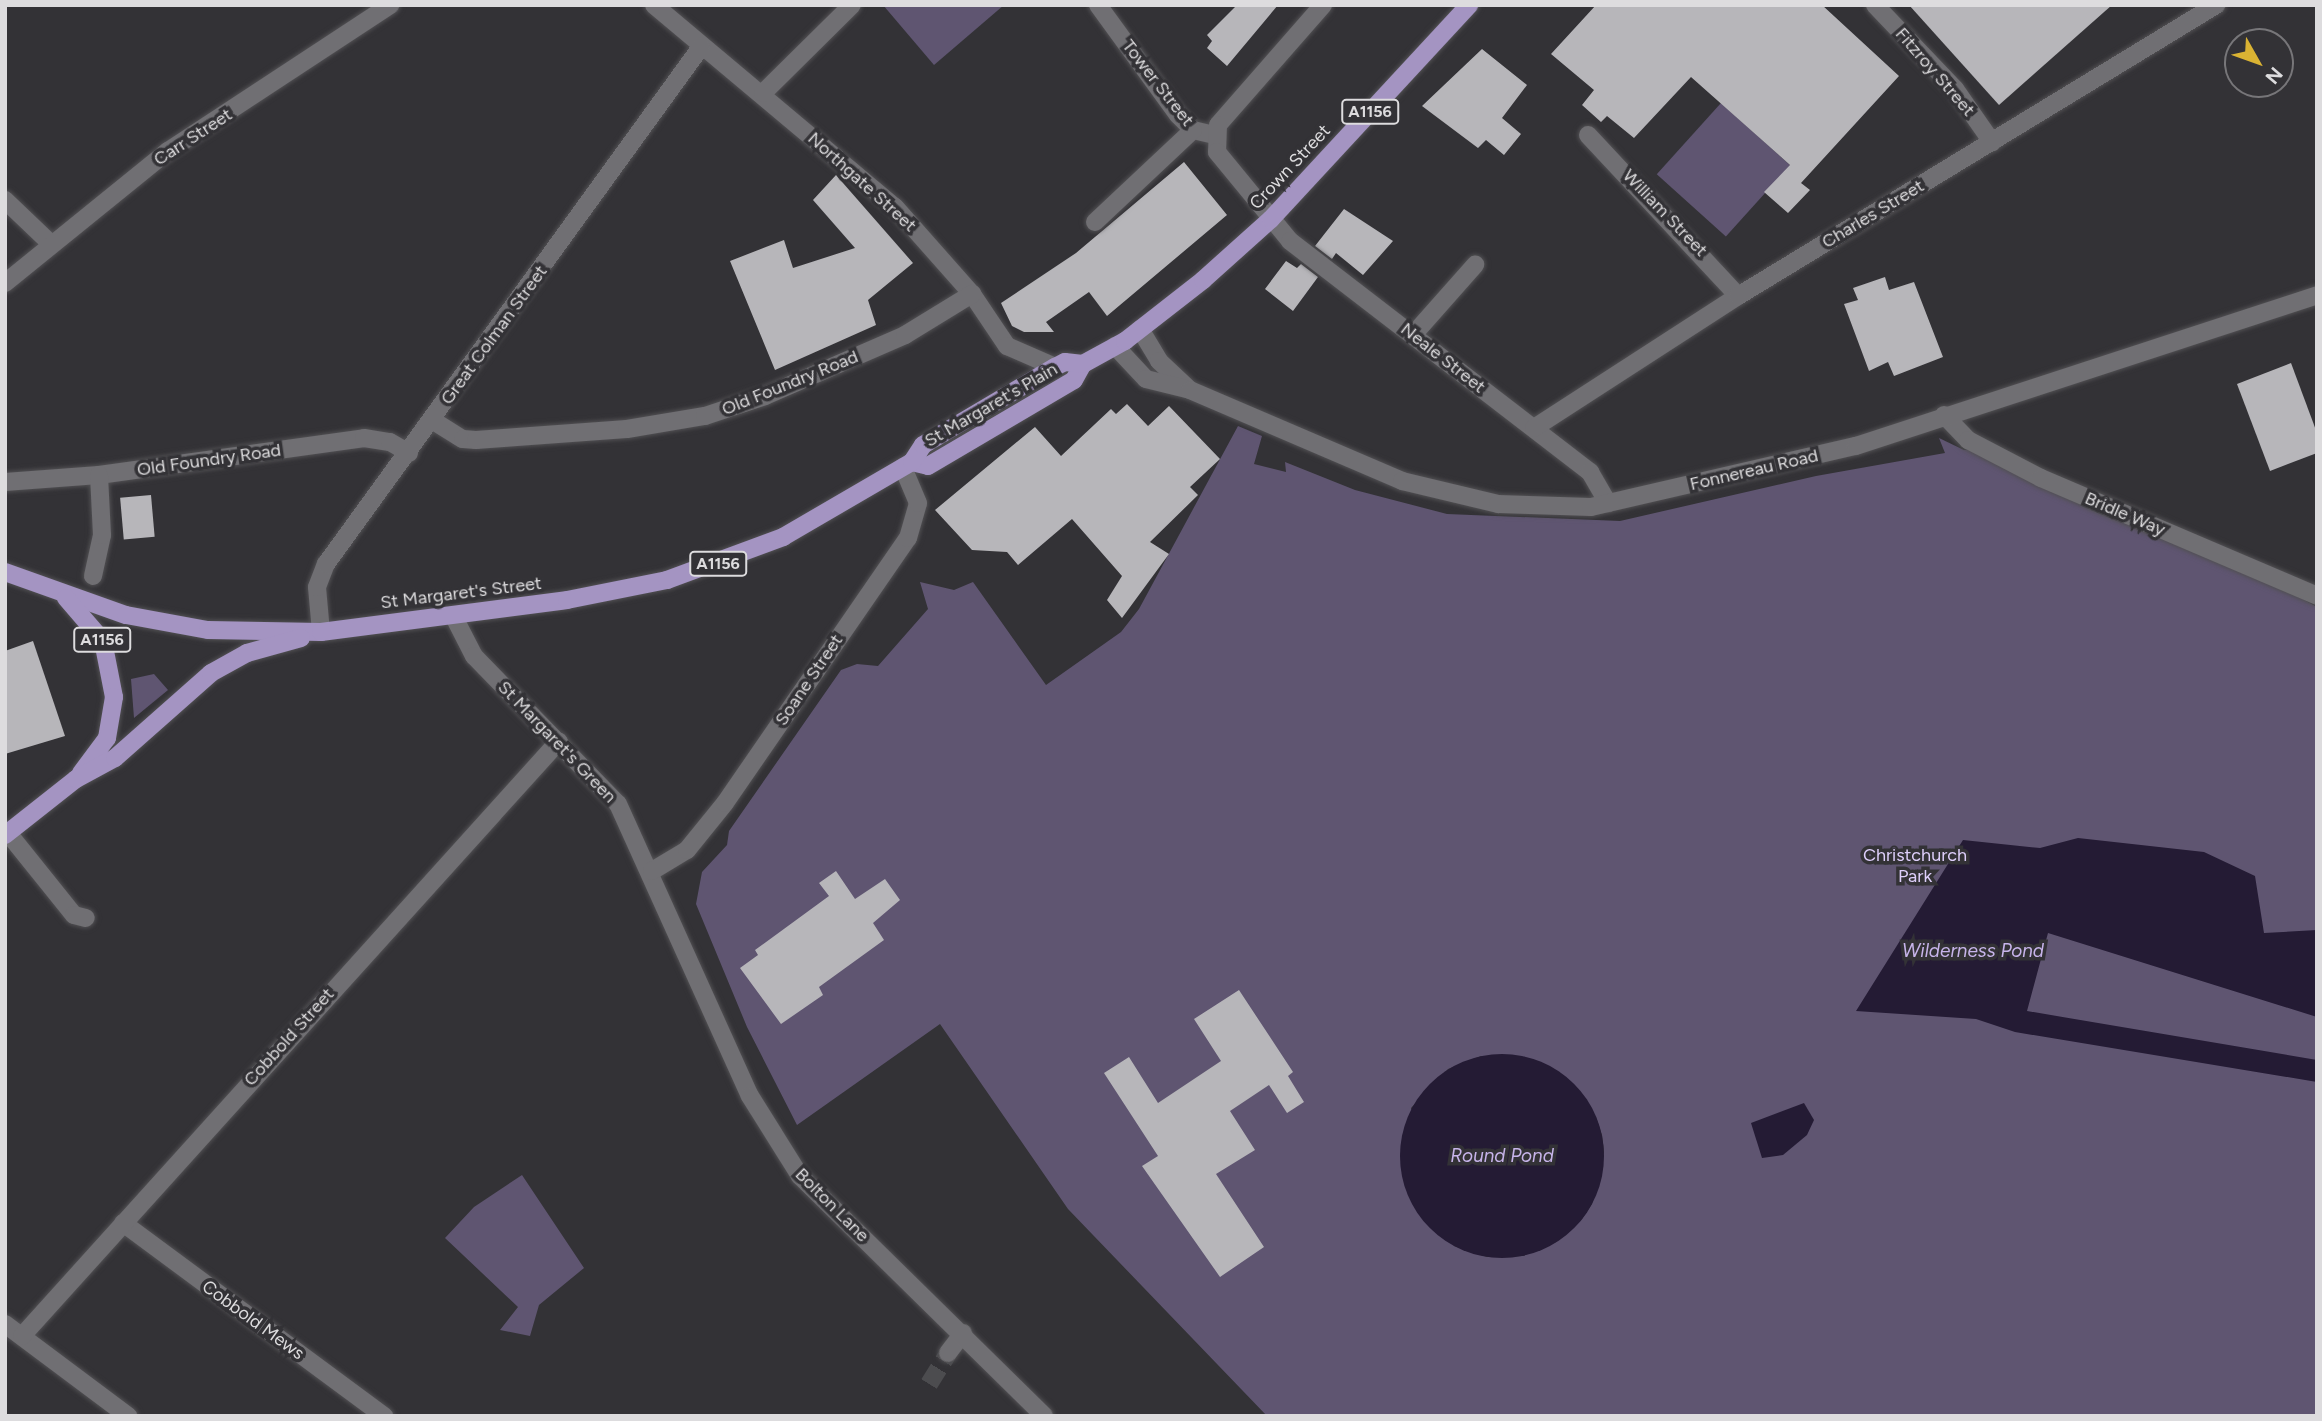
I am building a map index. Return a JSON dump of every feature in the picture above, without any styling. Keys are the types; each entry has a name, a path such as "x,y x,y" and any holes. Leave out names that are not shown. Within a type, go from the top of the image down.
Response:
{"main road":[{"name":"Crown Street","path":"1120,343 1271,219 1469,5"},
{"name":"St Margaret's Plain","path":"907,464 928,466 1074,380 1083,365 1120,343"},
{"name":"St Margaret's Plain","path":"907,464 923,445 1055,367 1065,362 1083,365"},
{"name":"St Margaret's Street","path":"5,572 64,596 179,627 321,632 454,617 667,580 738,558 907,464"},
{"name":"A1156","path":"64,596 103,641 114,697 107,738 76,779"},
{"name":"A1156","path":"7,834 76,779 115,758 231,661 321,632"}],"street":[{"name":"Carr Street","path":"5,283 50,243 168,151 390,5"},
{"name":"Northgate Street","path":"654,5 701,47 763,93 895,207 972,294 1007,346 1055,367"},
{"path":"763,93 852,5"},
{"name":"Tower Street","path":"1098,5 1193,130 1214,135 1217,152 1271,219"},
{"path":"1214,135 1323,5"},
{"name":"Fitzroy Street","path":"1875,5 1955,89 1992,142"},
{"name":"Charles Street","path":"1534,428 1738,296 2216,5"},
{"name":"Great Colman Street","path":"321,632 316,597 320,575 701,47"},
{"path":"1095,222 1193,130"},
{"name":"William Street","path":"1588,135 1738,296"},
{"path":"5,200 50,243"},
{"name":"Neale Street","path":"1271,219 1290,241 1590,472 1608,503"},
{"path":"1413,335 1475,265"},
{"name":"Old Foundry Road","path":"432,420 463,439 476,440 627,429 705,416 905,335 972,294"},
{"name":"Fonnereau Road","path":"1120,343 1146,379 1190,390 1273,430 1442,493 1498,503 1608,503 1832,453 2317,295"},
{"name":"Fonnereau Road","path":"1140,329 1159,361 1190,390"},
{"name":"Bridle Way","path":"1944,415 1968,440 2040,478 2317,596"},
{"name":"Old Foundry Road","path":"5,482 99,475 364,438 390,442 409,453"},
{"name":"Soane Street","path":"652,871 687,850 725,803 908,538 918,503 907,464"},
{"path":"93,576 102,535 99,475"},
{"name":"St Margaret's Green","path":"454,617 474,656 618,804 652,871"},
{"name":"Cobbold Street","path":"22,1336 559,741"},
{"path":"7,834 74,915 86,918"},
{"name":"Bolton Lane","path":"652,871 721,1036 775,1142 800,1176 963,1333 1044,1416"},
{"name":"Cobbold Mews","path":"123,1223 384,1416"},
{"path":"5,1324 118,1413"},
{"path":"948,1353 963,1333"}],"green space":[{"path":"883,5 1004,5 934,65"},
{"path":"1721,103 1790,165 1726,237 1657,174"},
{"name":"Christchurch Park","path":"1238,426 1262,436 1254,464 1286,472 1285,462 1355,490 1447,514 1620,521 1816,476 1945,453 1939,438 1964,450 1986,446 2185,535 2317,607 2317,1416 1267,1416 1068,1209 940,1024 797,1125 747,1027 696,904 702,872 727,845 729,831 841,670 857,664 878,666 928,609 920,582 954,590 973,582 1046,685 1121,632 1139,609","holes":["1481,1056 1596,1117 1604,1152 1592,1204 1582,1219 1556,1242 1523,1256 1487,1257 1454,1246 1411,1108 1448,1069"]},
{"path":"154,674 168,690 134,718 131,679"},
{"path":"522,1175 584,1268 539,1305 530,1336 500,1330 518,1307 445,1238 474,1207"}],"water":[{"name":"Wilderness Pond","path":"2078,838 2204,852 2255,876 2264,933 2317,930 2317,1017 2048,933 2027,1011 2317,1060 2317,1082 2015,1032 1976,1019 1856,1011 1963,840 2040,848"},
{"name":"Round Pond","path":"1502,1054 1541,1062 1559,1071 1574,1084 1587,1099 1596,1117 1604,1156 1596,1195 1587,1213 1574,1228 1559,1241 1541,1250 1502,1258 1463,1250 1445,1241 1430,1228 1417,1213 1408,1195 1400,1156 1408,1117 1417,1099 1430,1084 1445,1071 1463,1062"},
{"path":"1804,1103 1814,1120 1807,1135 1783,1155 1762,1158 1751,1123"}],"building":[{"path":"1237,5 1278,5 1227,66 1207,48 1212,41 1207,35"},
{"path":"1596,5 1822,5 1899,76 1801,183 1810,190 1788,213 1764,192 1790,165 1691,77 1634,138 1607,116 1601,122 1582,105 1594,90 1551,54"},
{"path":"1909,5 2112,5 1999,105"},
{"path":"1482,49 1527,85 1502,118 1521,134 1504,155 1486,140 1478,148 1422,106"},
{"path":"1184,162 1227,215 1107,316 1089,292 1046,322 1054,332 1024,332 1012,326 1001,303 1076,253"},
{"path":"836,175 913,263 868,300 876,325 775,370 730,261 784,240 793,268 855,248 813,200"},
{"path":"1344,209 1393,241 1363,275 1336,253 1332,259 1315,246"},
{"path":"1286,261 1297,268 1301,264 1318,277 1293,311 1265,289"},
{"path":"1885,277 1889,290 1914,282 1943,357 1894,376 1888,362 1869,371 1844,304 1858,300 1853,288"},
{"path":"2291,363 2317,433 2317,453 2270,471 2237,384"},
{"path":"1127,404 1148,426 1169,406 1220,459 1190,487 1198,495 1150,542 1169,554 1122,618 1107,600 1122,576 1072,519 1018,565 1007,552 972,550 935,510 1035,427 1061,456 1111,409 1116,414"},
{"path":"151,495 155,537 124,540 120,498"},
{"path":"33,641 65,736 5,754 5,651"},
{"path":"836,871 855,899 885,879 900,900 873,923 884,940 819,987 823,995 781,1024 740,968 758,955 755,950 829,896 819,883"},
{"path":"1239,990 1293,1072 1288,1076 1304,1102 1287,1113 1269,1085 1230,1111 1255,1150 1216,1174 1264,1247 1220,1277 1142,1166 1158,1156 1104,1073 1129,1057 1158,1103 1221,1061 1194,1019"}],"tunnel":[{"path":"929,1384 948,1353"}]}
